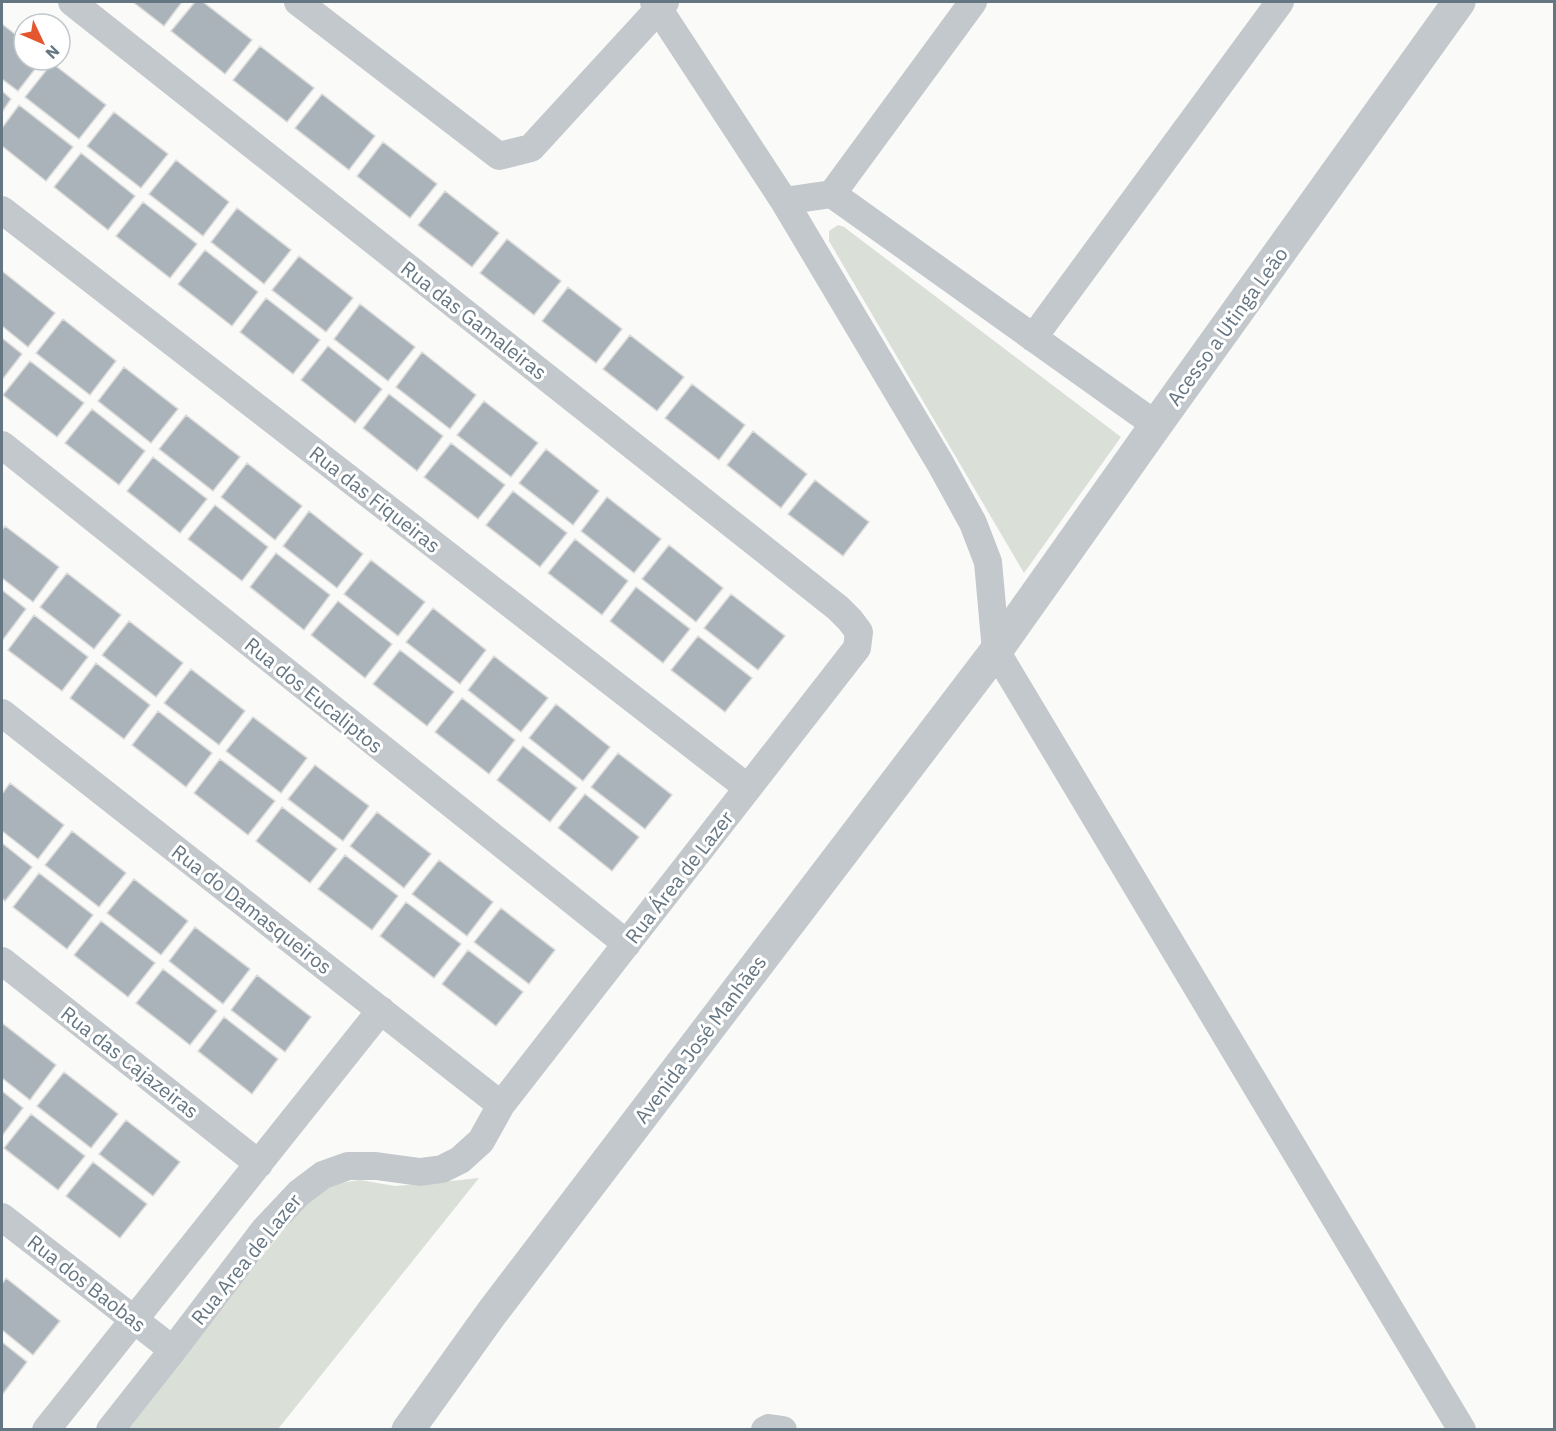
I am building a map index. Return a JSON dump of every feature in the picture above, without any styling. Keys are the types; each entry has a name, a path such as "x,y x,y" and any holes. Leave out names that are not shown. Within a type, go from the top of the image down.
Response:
{"street":[{"name":"Rua das Gamaleiras","path":"72,2 838,608 859,632 857,648"},
{"path":"832,194 973,2"},
{"path":"1033,338 1280,2"},
{"name":"Acesso a Utinga Leão","path":"996,651 1459,2"},
{"path":"309,5 499,156 531,148 659,4 784,201 940,463 972,524 988,562 996,651 1462,1430"},
{"path":"784,201 832,194 1156,426"},
{"name":"Rua das Fiqueiras","path":"2,210 748,788"},
{"name":"Rua dos Eucaliptos","path":"2,445 627,944"},
{"name":"Rua Área de Lazer","path":"501,1105 857,648"},
{"name":"Avenida José Manhães","path":"408,1430 491,1314 996,651"},
{"name":"Rua do Damasqueiros","path":"2,713 501,1105"},
{"name":"Rua das Cajazeiras","path":"2,961 259,1164"},
{"path":"46,1430 381,1010"},
{"name":"Rua Area de Lazer","path":"110,1430 266,1229 299,1193 323,1175 348,1166 376,1166 420,1172 442,1169 460,1160 481,1141 501,1105"},
{"name":"Rua dos Baobas","path":"2,1217 173,1350"},
{"path":"765,1430 769,1428 783,1430"}],"shaded area":[{"path":"838,225 844,227 1121,437 1024,573 829,241 829,231"},
{"path":"479,1178 278,1429 123,1430 309,1198 326,1185 360,1180 395,1186"}],"building":[{"path":"133,2 182,2 164,26"},
{"path":"195,2 203,2 252,40 225,74 171,31"},
{"path":"2,24 12,32 12,72 33,72 18,91 2,79"},
{"path":"260,46 314,88 287,122 233,80"},
{"path":"45,72 64,72 106,105 79,139 25,97"},
{"path":"2,91 11,99 2,112"},
{"path":"322,94 375,136 349,170 295,128"},
{"path":"19,105 73,147 46,181 2,146 2,128"},
{"path":"114,112 168,154 141,188 87,146"},
{"path":"383,142 437,184 410,218 357,176"},
{"path":"81,153 135,196 108,230 54,187"},
{"path":"176,160 229,202 203,236 149,194"},
{"path":"445,191 499,233 472,267 418,225"},
{"path":"143,202 197,244 170,278 116,236"},
{"path":"237,208 291,250 264,284 211,242"},
{"path":"507,239 561,281 534,315 480,273"},
{"path":"205,250 258,292 232,326 178,284"},
{"path":"299,256 353,298 326,332 272,290"},
{"path":"2,271 55,313 28,347 2,326"},
{"path":"568,287 622,329 596,363 542,321"},
{"path":"266,298 320,340 293,374 240,332"},
{"path":"360,304 415,347 388,381 334,339"},
{"path":"63,319 116,361 90,395 36,353"},
{"path":"630,335 684,377 657,411 603,369"},
{"path":"2,338 22,354 2,380"},
{"path":"328,346 382,389 355,423 301,380"},
{"path":"422,352 476,395 450,429 396,387"},
{"path":"30,361 84,403 57,437 3,395"},
{"path":"124,367 178,409 151,443 98,401"},
{"path":"692,384 745,425 719,460 665,418"},
{"path":"389,394 443,436 417,471 363,428"},
{"path":"484,401 538,443 511,477 457,435"},
{"path":"92,409 145,451 119,485 65,443"},
{"path":"186,415 240,457 213,491 159,449"},
{"path":"753,431 807,474 781,508 727,465"},
{"path":"451,443 505,485 478,519 424,477"},
{"path":"546,449 599,491 573,525 519,483"},
{"path":"153,457 207,499 180,533 127,491"},
{"path":"247,463 302,506 275,540 221,497"},
{"path":"815,480 869,522 843,556 788,514"},
{"path":"513,491 567,533 540,567 486,525"},
{"path":"607,497 661,539 634,573 581,531"},
{"path":"215,505 268,547 242,581 188,539"},
{"path":"309,511 363,554 337,588 283,546"},
{"path":"5,526 59,567 33,602 2,578 2,530"},
{"path":"575,539 628,581 602,615 548,573"},
{"path":"669,545 723,588 696,622 642,579"},
{"path":"276,553 330,595 304,630 250,587"},
{"path":"371,560 425,602 398,636 344,594"},
{"path":"67,573 121,615 94,649 40,607"},
{"path":"636,587 690,629 663,663 610,621"},
{"path":"2,590 26,609 2,641"},
{"path":"731,594 785,636 758,670 704,628"},
{"path":"338,601 392,644 365,678 311,635"},
{"path":"433,608 486,650 460,684 406,642"},
{"path":"34,615 88,657 62,691 8,650"},
{"path":"129,621 183,663 156,697 102,655"},
{"path":"698,636 752,678 725,712 671,670"},
{"path":"400,650 454,692 427,726 373,684"},
{"path":"494,656 548,698 521,732 468,690"},
{"path":"96,663 150,705 124,739 70,698"},
{"path":"191,669 245,711 219,745 164,703"},
{"path":"462,698 515,740 489,774 435,732"},
{"path":"556,704 610,747 583,781 529,738"},
{"path":"158,711 212,753 186,787 132,745"},
{"path":"253,717 307,758 281,793 226,751"},
{"path":"523,746 577,788 550,822 497,780"},
{"path":"618,753 672,795 645,829 591,787"},
{"path":"220,759 275,801 248,835 194,793"},
{"path":"315,765 369,806 343,841 288,799"},
{"path":"10,783 64,825 38,859 2,831 2,794"},
{"path":"585,794 639,837 612,871 558,828"},
{"path":"282,807 337,849 310,883 256,841"},
{"path":"377,812 431,854 404,888 350,846"},
{"path":"72,831 126,873 99,907 45,865"},
{"path":"2,843 32,867 5,901 2,898"},
{"path":"345,855 398,896 372,930 318,889"},
{"path":"439,860 493,902 467,936 412,894"},
{"path":"39,873 93,915 67,949 13,907"},
{"path":"134,879 188,921 161,955 107,913"},
{"path":"406,902 461,944 434,978 380,936"},
{"path":"501,908 555,950 529,984 474,942"},
{"path":"101,921 155,963 128,997 74,955"},
{"path":"195,927 250,969 223,1004 169,961"},
{"path":"468,950 523,992 496,1026 442,984"},
{"path":"163,969 217,1011 190,1045 136,1003"},
{"path":"257,975 311,1017 285,1052 231,1010"},
{"path":"224,1017 278,1059 252,1094 198,1051"},
{"path":"2,1023 56,1065 30,1100 2,1078"},
{"path":"64,1072 118,1114 91,1148 37,1106"},
{"path":"2,1091 23,1108 2,1136"},
{"path":"31,1114 85,1156 58,1190 4,1148"},
{"path":"126,1120 180,1162 153,1196 99,1154"},
{"path":"93,1162 147,1204 120,1238 66,1196"},
{"path":"6,1278 60,1321 33,1355 2,1330 2,1284"},
{"path":"2,1342 27,1362 2,1395"}]}
